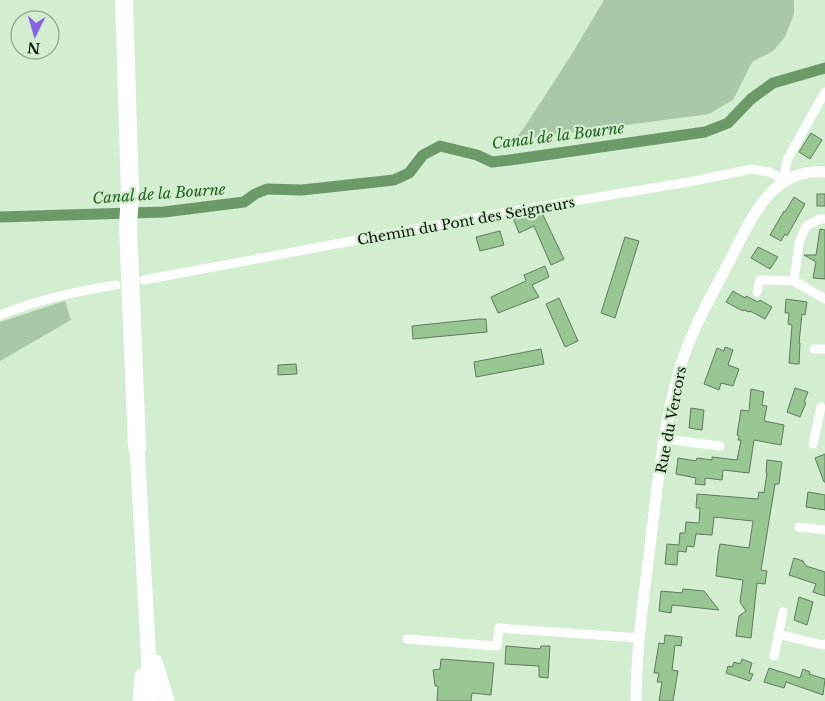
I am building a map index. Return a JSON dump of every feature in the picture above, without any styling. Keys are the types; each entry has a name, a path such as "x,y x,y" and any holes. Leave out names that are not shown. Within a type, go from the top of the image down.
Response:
{"highway":[{"path":"120,2 130,194 128,226 137,447 152,701"},
{"path":"140,701 146,609"},
{"path":"146,609 153,653 167,701"}],"street":[{"path":"786,180 785,168 788,158 825,92"},
{"name":"Chemin du Pont des Seigneurs","path":"144,280 752,169 769,172 786,180"},
{"name":"Rue du Vercors","path":"636,701 640,638 664,439 679,370 696,326 756,212 768,194 786,180 807,172 825,172"},
{"path":"794,281 799,243 806,226 820,219 825,219"},
{"path":"757,292 760,280 794,281 825,299"},
{"path":"0,315 59,295 116,284"},
{"path":"814,348 825,348"},
{"path":"813,444 821,432 821,407"},
{"path":"664,439 720,446"},
{"path":"799,527 825,530"},
{"path":"774,656 782,612"},
{"path":"407,639 497,646 499,628 640,638"},
{"path":"778,634 822,645 825,644"}],"green space":[{"path":"604,0 794,0 794,14 785,37 773,51 752,62 733,100 709,114 514,140 524,128 570,57"},
{"path":"65,301 71,320 0,361 0,322"}],"building":[{"path":"811,133 822,140 810,159 799,152"},
{"path":"817,194 825,194 825,206 817,206"},
{"path":"794,197 805,204 787,236 785,234 781,241 770,235"},
{"path":"542,213 564,259 551,265 534,226 519,233 513,218"},
{"path":"820,229 825,230 825,279 813,278 816,262 804,255 816,255"},
{"path":"500,231 504,245 480,251 476,237"},
{"path":"625,237 639,241 615,318 601,313"},
{"path":"758,247 778,257 770,269 751,258"},
{"path":"545,266 549,277 532,285 539,297 498,313 491,297 526,281 524,275"},
{"path":"733,291 745,298 746,296 758,302 760,300 772,307 765,319 726,302"},
{"path":"559,298 578,341 565,347 546,304"},
{"path":"786,299 807,302 805,315 802,314 799,364 789,363 792,325 788,324 789,313 785,313"},
{"path":"486,319 487,332 413,339 412,326"},
{"path":"725,347 733,350 728,365 739,369 733,386 721,383 719,390 704,384 717,348 724,351"},
{"path":"541,349 544,364 476,377 474,362"},
{"path":"296,364 297,374 278,375 278,365"},
{"path":"795,388 808,392 800,417 787,412"},
{"path":"751,389 764,392 762,405 767,406 764,421 784,425 781,445 754,440 749,473 723,470 722,480 705,478 705,485 695,484 696,478 676,474 678,458 696,461 697,458 712,460 712,457 737,460 741,440 738,440 739,436 737,435 741,410 749,411"},
{"path":"691,408 704,410 702,430 689,428"},
{"path":"825,454 825,482 824,482 815,458"},
{"path":"767,460 782,462 779,484 775,484 761,570 767,571 765,584 757,583 751,638 736,636 739,616 746,611 740,602 743,580 716,576 720,544 749,548 753,521 714,517 712,535 696,534 694,547 687,546 686,552 678,551 677,565 665,564 667,544 679,545 680,533 685,533 686,522 699,523 700,508 696,508 697,494 758,499 759,492 764,493"},
{"path":"808,492 825,495 825,510 806,507"},
{"path":"794,558 803,561 806,566 825,572 825,596 813,592 816,584 789,575"},
{"path":"683,589 704,591 719,610 672,605 671,613 659,611 661,591 682,593"},
{"path":"799,597 813,602 807,625 794,620"},
{"path":"665,635 682,637 681,646 675,645 672,670 678,671 673,701 659,701 662,682 657,682 659,673 654,673 659,643 664,644"},
{"path":"506,646 540,649 541,646 550,646 548,678 539,677 539,666 505,664"},
{"path":"441,659 494,663 491,695 472,693 471,701 437,701 438,686 435,686 433,670 440,669"},
{"path":"742,659 752,663 749,673 753,674 750,681 726,673 728,666 732,667 734,662 740,664"},
{"path":"769,668 800,678 803,669 810,672 809,674 825,679 823,695 786,682 784,688 764,682"}],"waterway":[{"name":"Canal de la Bourne","path":"0,217 164,212 244,202 255,194 267,189 302,190 394,180 409,173 423,155 440,146 477,155 492,162 705,132 728,123 751,99 773,83 825,68"}]}
